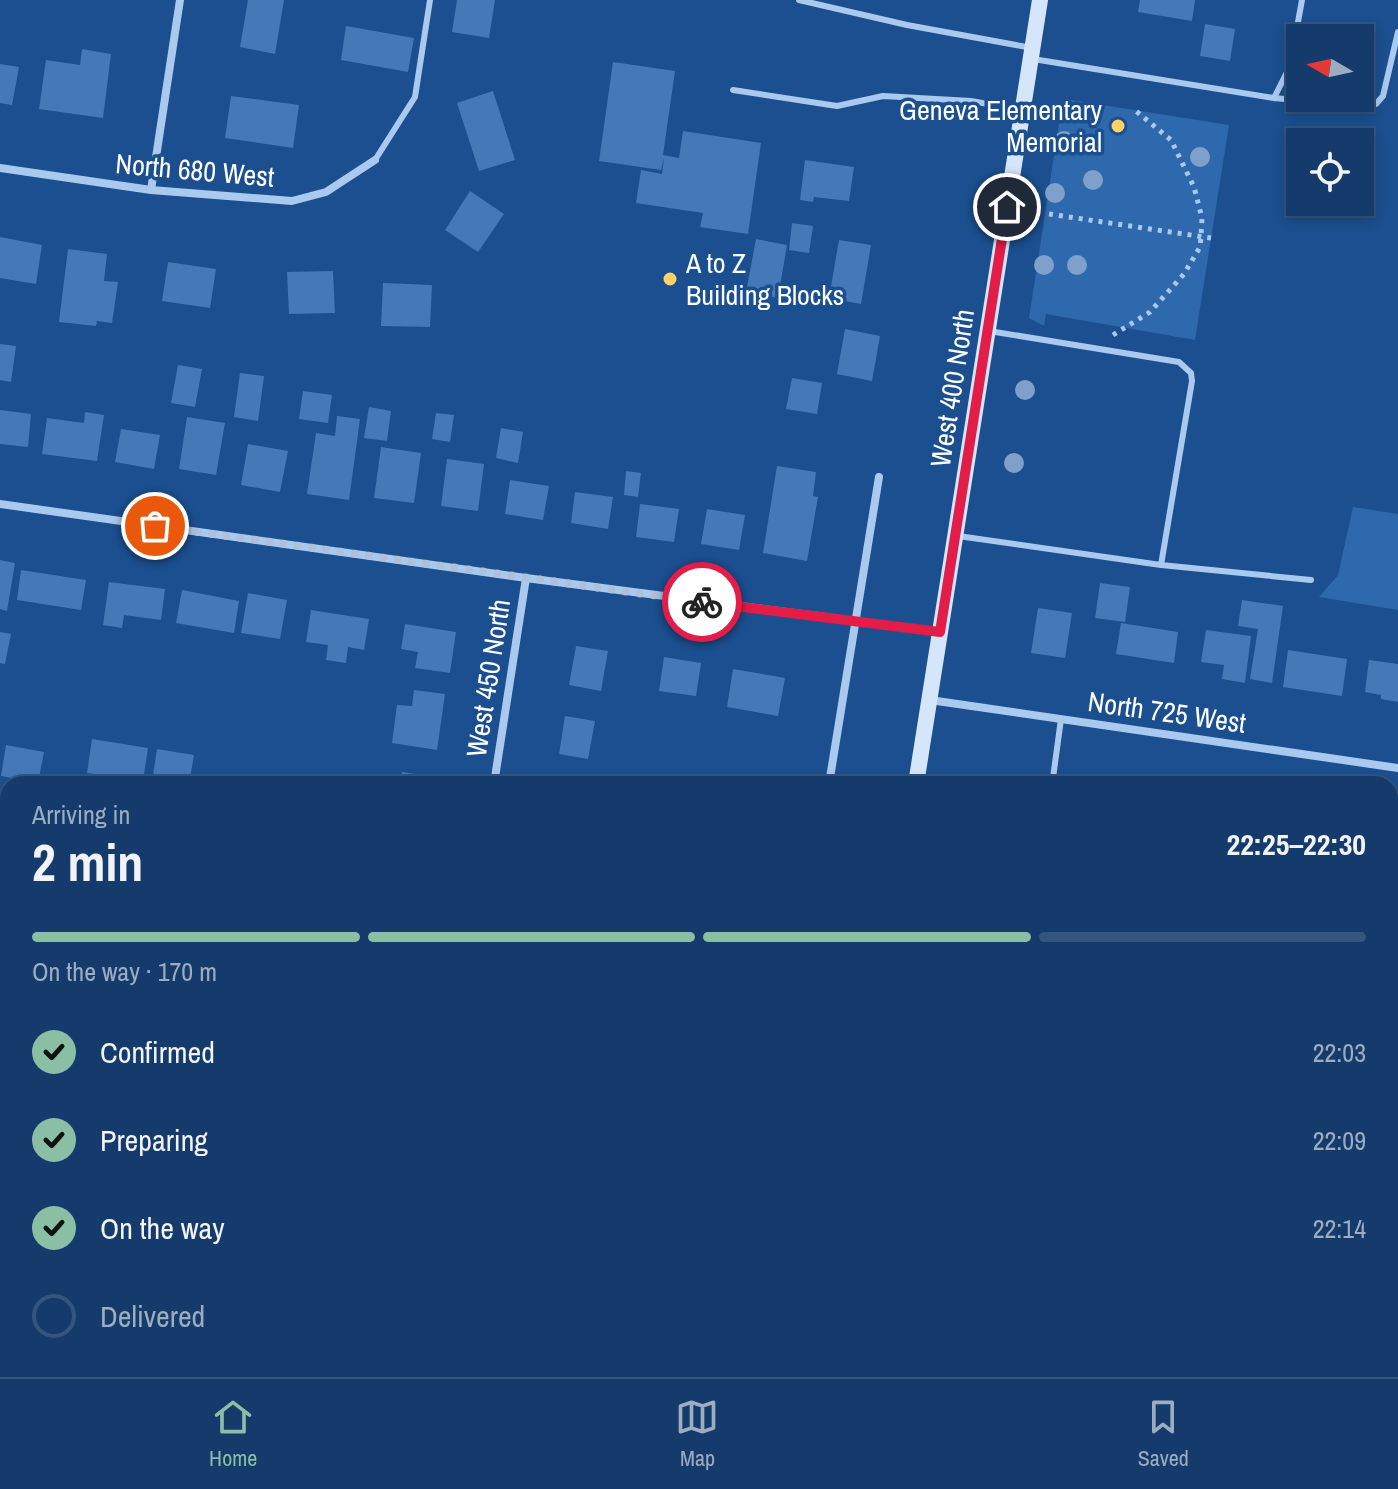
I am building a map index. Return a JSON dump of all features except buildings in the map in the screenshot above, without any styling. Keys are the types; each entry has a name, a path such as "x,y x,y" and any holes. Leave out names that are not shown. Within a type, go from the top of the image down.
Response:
{"main road":[{"name":"West 400 North","path":"917,776 1040,0"}],"street":[{"path":"151,190 180,0"},
{"name":"North 680 West","path":"0,168 151,190 292,201 326,192 375,160"},
{"path":"830,776 879,477"},
{"path":"0,504 940,632"},
{"name":"West 450 North","path":"495,776 526,578"},
{"name":"North 725 West","path":"930,700 1398,768"}],"lane":[{"path":"375,160 415,97 430,0"},
{"path":"799,0 1031,53 1274,98 1367,107 1376,104 1383,96 1398,32"},
{"path":"1274,98 1290,66 1302,0"},
{"path":"733,90 837,106 883,96 971,101 1022,110"},
{"path":"988,331 1179,362 1191,373 1161,565"},
{"path":"955,536 1161,565 1311,580"},
{"path":"1053,776 1061,719"}],"path":[{"path":"1112,336 1150,312 1184,274 1200,247 1202,218 1194,187 1171,140 1136,111"},
{"path":"1049,214 1211,238"}],"shaded area":[{"path":"1071,100 1229,125 1195,340 1046,314 1044,326 1029,318 1061,110"},
{"path":"1353,507 1398,514 1398,610 1319,597 1338,575"}],"way so far":[{"path":"155,526 702,602"}],"place":[{"name":"Geneva Elementary Memorial","path":"1118,126"},
{"name":"A to Z Building Blocks","path":"670,279"}],"route":[{"path":"702,602 940,632 1007,207"}]}
